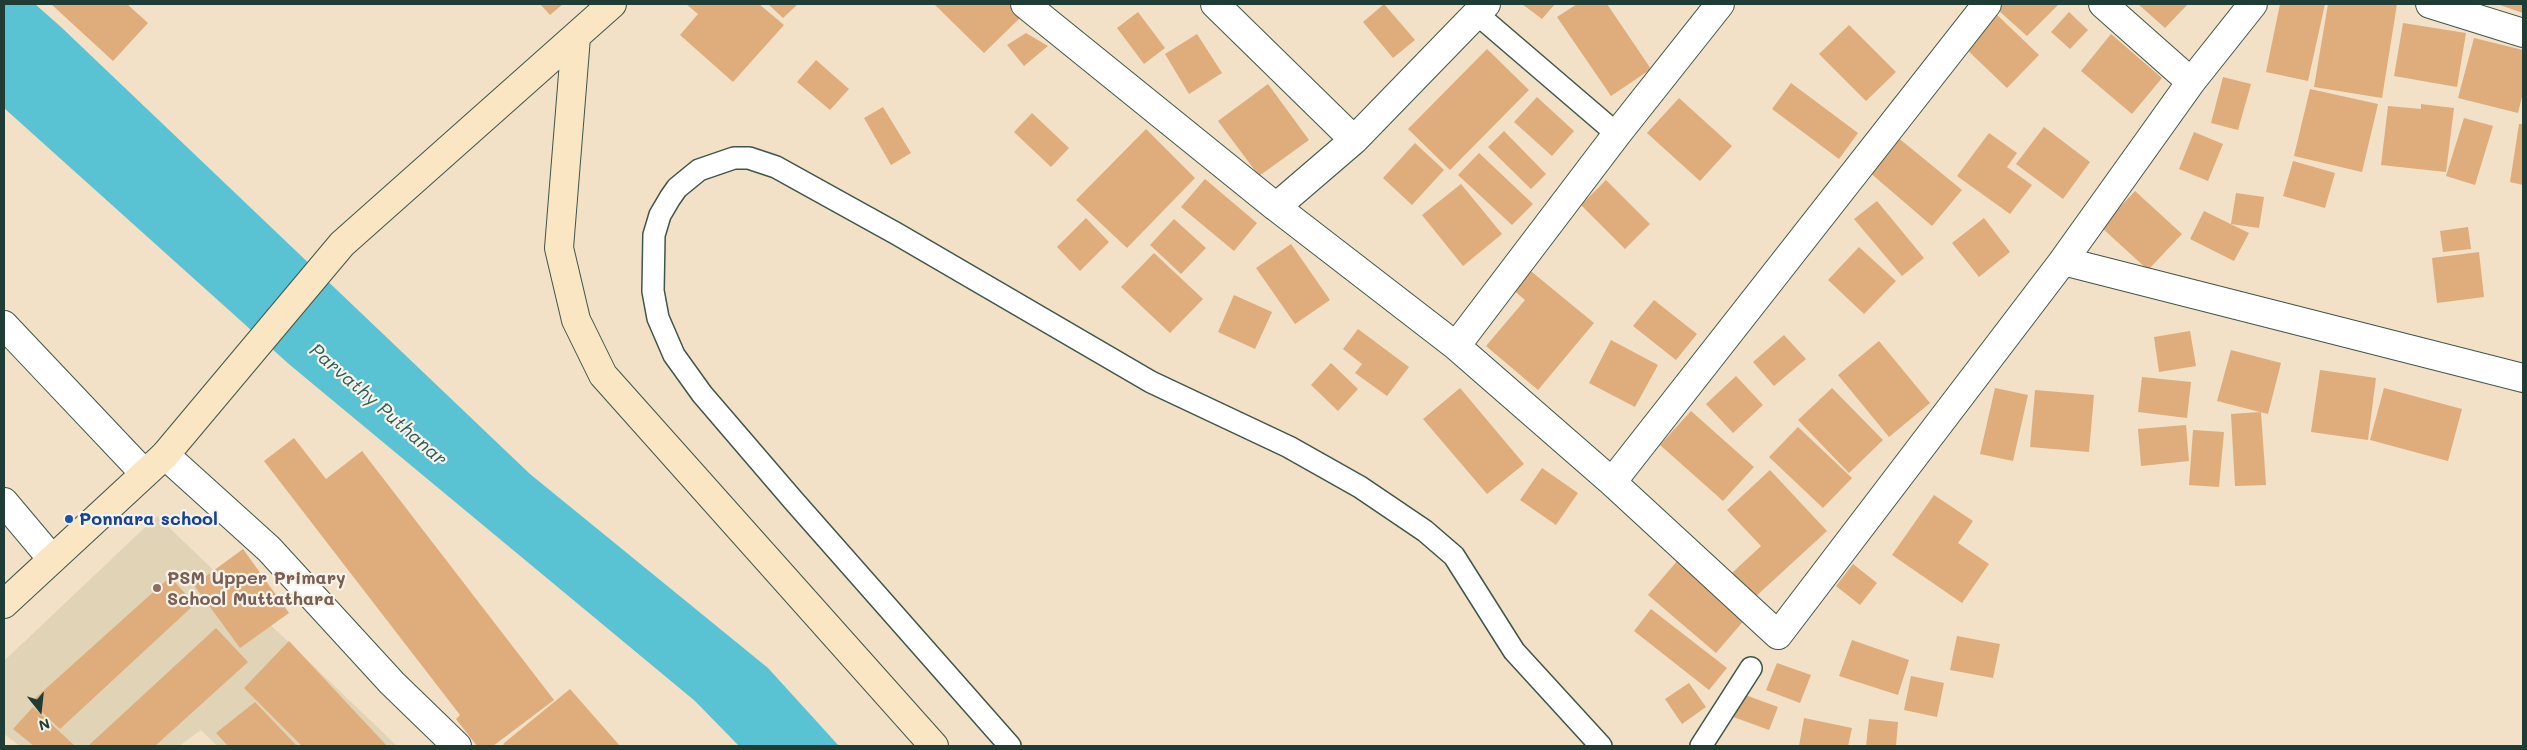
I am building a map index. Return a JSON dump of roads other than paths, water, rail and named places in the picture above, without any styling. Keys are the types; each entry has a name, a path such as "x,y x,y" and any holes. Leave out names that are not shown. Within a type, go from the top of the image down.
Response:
{"main road":[{"path":"4,604 165,455 342,244 612,4"},
{"path":"576,37 559,248 576,320 603,375 934,746"}],"street":[{"path":"1025,4 1276,208 1456,346 1612,482 1778,635 2063,261 2191,82 2253,4"},
{"path":"1215,4 1354,140"},
{"path":"1456,346 1617,134 1720,4"},
{"path":"1612,482 1987,4"},
{"path":"2102,4 2191,82"},
{"path":"2430,4 2523,33"},
{"path":"1276,208 1354,140 1477,7"},
{"path":"2063,261 2523,378"},
{"path":"4,325 144,473"},
{"path":"165,455 269,549 392,684 457,746"},
{"path":"4,502 52,559"}],"lane":[{"path":"1477,7 1617,134"},
{"path":"1010,746 786,492 702,394 674,355 658,318 653,291 654,235 660,215 670,198 680,184 700,170 719,162 741,158 760,161 776,167 897,234 1151,382 1289,447 1360,487 1425,531 1454,556 1514,651 1602,746"},
{"path":"1702,746 1751,668"}],"water":[{"name":"Parvathy Puthanar","path":"4,4 35,4 61,27 530,474 768,668 839,746 739,746 695,701 290,365 4,108"}],"place":[{"name":"Ponnara school","path":"69,519"},
{"name":"PSM Upper Primary School Muttathara","path":"157,588"}]}
